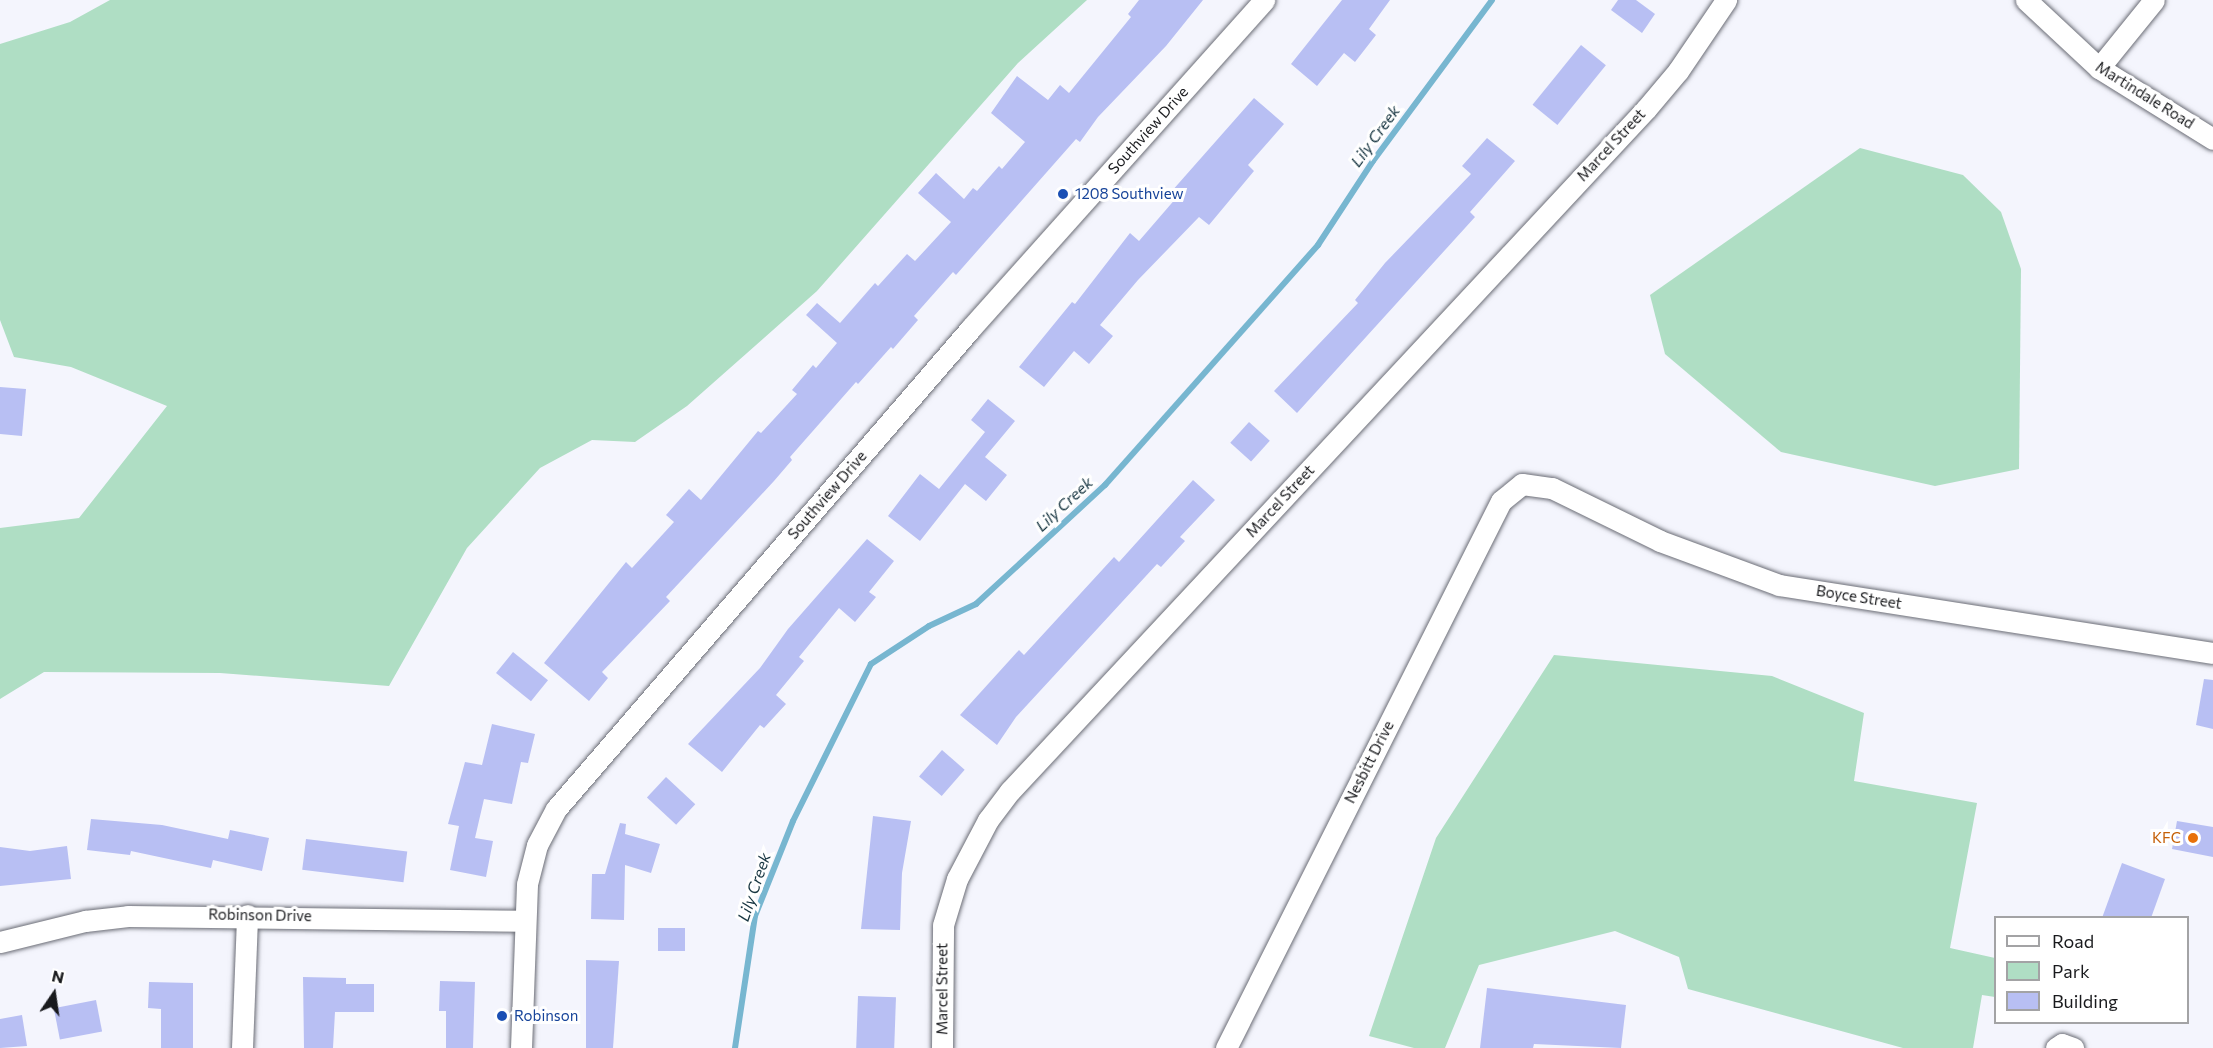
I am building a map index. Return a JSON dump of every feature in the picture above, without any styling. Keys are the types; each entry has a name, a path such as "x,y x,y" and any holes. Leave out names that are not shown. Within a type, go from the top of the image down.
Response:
{"street":[{"name":"Southview Drive","path":"521,1048 523,921 537,845 556,809 971,328 1264,0"},
{"name":"Marcel Street","path":"942,1048 943,925 957,879 993,812 1646,108 1678,71 1726,0"},
{"name":"Martindale Road","path":"2026,0 2099,68 2213,139"},
{"path":"2099,68 2154,0"},
{"name":"Boyce Street","path":"1522,484 1552,489 1660,541 1779,585 2213,653"},
{"name":"Nesbitt Drive","path":"1226,1048 1501,501 1522,484"},
{"name":"Robinson Drive","path":"0,942 86,921 128,916 247,915 523,921"},
{"path":"242,1048 247,915"},
{"path":"2056,1048 2062,1044 2073,1048"}],"green space":[{"path":"110,0 1087,0 1018,63 817,291 687,406 635,442 592,440 540,468 467,548 389,686 220,673 44,672 0,699 0,528 79,518 167,406 71,367 14,357 0,320 0,44 70,22"},
{"path":"1860,148 1963,175 2001,212 2021,269 2019,469 1935,486 1781,452 1665,354 1650,295"},
{"path":"1554,655 1772,676 1864,713 1854,781 1977,803 1950,948 1994,958 1994,997 1982,995 1973,1048 1903,1048 1688,989 1679,957 1615,931 1479,965 1445,1048 1414,1048 1369,1036 1436,838"}],"building":[{"path":"1139,0 1203,0 1166,46 1098,117 1080,142 1076,139 956,275 953,272 914,316 918,320 893,349 891,347 858,384 856,382 790,457 792,460 774,481 666,597 670,601 602,672 608,678 589,701 544,663 626,562 632,568 674,522 666,515 689,489 701,500 758,431 761,433 797,394 792,390 813,365 816,368 837,343 806,315 817,303 840,323 875,283 878,286 907,254 915,261 951,222 918,193 936,173 964,199 973,188 977,191 999,166 1002,169 1025,142 991,113 1017,76 1048,100 1060,85 1069,93 1131,17 1128,14"},
{"path":"1342,0 1390,0 1369,29 1376,35 1355,62 1344,53 1317,86 1291,64"},
{"path":"1618,0 1636,0 1655,14 1642,33 1611,10"},
{"path":"1581,45 1606,65 1557,125 1533,105"},
{"path":"1254,98 1284,124 1248,165 1254,171 1209,225 1199,217 1138,280 1100,325 1113,336 1089,364 1074,351 1044,387 1019,367 1072,302 1075,304 1130,233 1139,241 1177,197 1171,192"},
{"path":"1487,138 1515,161 1470,212 1475,217 1297,413 1274,391 1358,303 1355,300 1385,263 1471,174 1462,166"},
{"path":"0,387 26,389 22,436 0,434"},
{"path":"988,399 1015,421 985,457 1007,475 986,501 965,484 920,541 888,516 920,474 939,489 985,432 971,420"},
{"path":"1249,422 1270,441 1251,462 1230,443"},
{"path":"1193,480 1215,500 1180,537 1185,541 1161,567 1157,564 1016,717 997,745 960,715 1019,650 1024,655 1114,557 1119,562"},
{"path":"867,539 894,561 869,592 876,597 855,622 839,608 799,657 804,661 776,695 786,704 764,728 760,725 722,772 688,744 760,668 788,629"},
{"path":"513,652 548,680 531,701 496,673"},
{"path":"2204,679 2213,680 2213,729 2196,725"},
{"path":"492,724 535,734 528,763 521,762 512,804 484,799 475,838 493,841 486,877 450,870 459,826 448,824 465,762 482,765"},
{"path":"942,750 965,770 942,796 919,776"},
{"path":"666,777 695,804 676,825 647,797"},
{"path":"873,816 911,821 902,873 900,930 861,929"},
{"path":"91,819 162,825 228,839 230,830 269,838 262,871 213,860 211,868 131,851 130,855 87,850"},
{"name":"KFC","path":"2177,821 2213,827 2213,857 2172,849"},
{"path":"620,823 626,824 625,834 660,844 651,873 625,865 624,920 591,919 592,874 605,874"},
{"path":"306,839 407,851 403,882 302,870"},
{"path":"67,846 71,879 0,886 0,847 30,851"},
{"path":"2122,863 2165,879 2152,916 2103,916"},
{"path":"658,928 685,928 685,951 658,951"},
{"path":"586,960 619,961 613,1048 586,1048"},
{"path":"303,977 346,978 346,984 374,984 374,1012 335,1012 333,1048 304,1048"},
{"path":"440,981 475,982 473,1048 446,1048 446,1011 439,1011"},
{"path":"149,982 193,983 193,1048 161,1048 161,1009 148,1008"},
{"path":"1487,988 1626,1005 1621,1048 1534,1044 1533,1048 1480,1048"},
{"path":"858,996 896,997 894,1048 856,1048"},
{"path":"96,1000 102,1031 60,1040 54,1008"},
{"path":"22,1015 27,1046 0,1048 0,1019"}],"waterway":[{"name":"Lily Creek","path":"735,1048 755,916 793,821 871,664 929,626 976,604 1105,485 1318,245 1373,161 1492,0"}],"place":[{"name":"1208 Southview","path":"1063,194"},
{"name":"KFC","path":"2193,838"},
{"name":"Robinson","path":"502,1016"}]}
